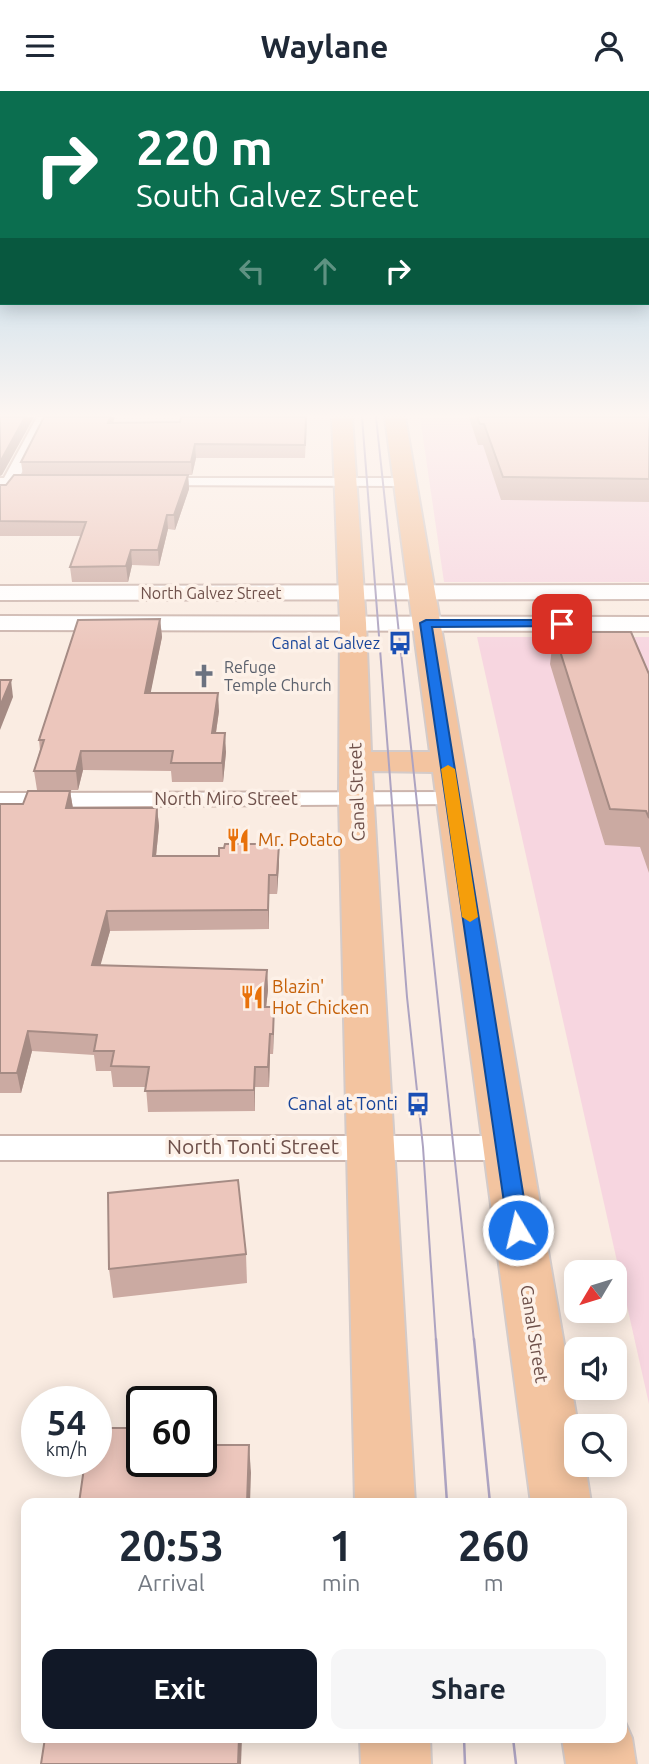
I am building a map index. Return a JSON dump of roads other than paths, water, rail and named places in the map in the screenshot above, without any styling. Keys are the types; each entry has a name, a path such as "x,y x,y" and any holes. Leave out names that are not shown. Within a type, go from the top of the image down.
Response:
{"main road":[{"name":"Canal Street","path":"345,495 352,607 356,780 385,1498"},
{"name":"Canal Street","path":"407,495 560,1498"},
{"path":"356,780 450,780"},
{"path":"395,1743 396,1764"},
{"path":"598,1743 601,1764"}],"street":[{"path":"601,592 614,624"},
{"path":"423,608 601,592 649,592"},
{"name":"North Galvez Street","path":"0,593 423,608"},
{"path":"352,607 423,608 614,624 649,624"},
{"name":"North Galvez Street","path":"0,623 352,607"},
{"name":"North Miro Street","path":"0,800 356,780"},
{"name":"North Tonti Street","path":"0,1148 505,1148"}],"tram line":[{"path":"368,495 407,997 423,1147 436,1341"},
{"path":"384,495 474,1341"},
{"path":"436,1339 447,1498"},
{"path":"474,1339 490,1498"},
{"path":"464,1743 465,1764"},
{"path":"514,1743 516,1764"}],"place":[{"name":"Canal at Galvez","path":"400,643"},
{"name":"Refuge Temple Church","path":"204,676"},
{"name":"Mr. Potato","path":"238,840"},
{"name":"Blazin' Hot Chicken","path":"252,997"},
{"name":"Canal at Tonti","path":"418,1104"}]}
